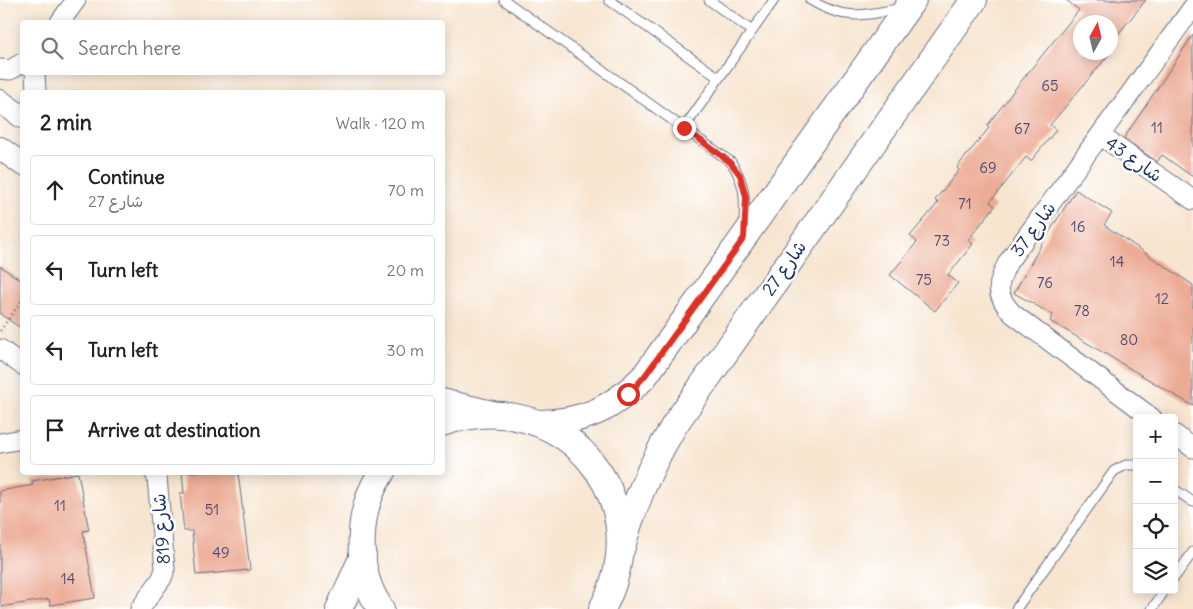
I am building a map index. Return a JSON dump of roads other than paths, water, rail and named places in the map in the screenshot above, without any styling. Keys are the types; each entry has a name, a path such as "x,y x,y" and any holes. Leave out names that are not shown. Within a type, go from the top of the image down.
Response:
{"main road":[{"name":"شارع 27","path":"606,604 616,575 628,523 648,472 675,424 974,0"},
{"path":"445,422 478,414 498,414 541,423 564,422 587,417 608,407 628,394 644,377 911,3"},
{"path":"541,423 575,444 589,458 600,474 616,510 621,550"},
{"path":"375,479 364,517 363,556 366,576 381,609"},
{"path":"339,609 363,556"}],"street":[{"path":"61,20 76,0"},
{"name":"شارع 37","path":"1147,414 1013,314 1002,302 999,292 1000,278 1008,262 1193,7"},
{"path":"0,69 10,70 20,64"},
{"path":"35,75 36,90"},
{"path":"0,101 20,116"},
{"name":"شارع 43","path":"1100,136 1193,200"},
{"path":"0,148 20,163"},
{"path":"0,349 20,364"},
{"path":"445,401 498,414"},
{"path":"1178,437 1193,448"},
{"path":"0,443 20,439"},
{"name":"شارع 819","path":"140,609 162,578 166,562 156,475"}],"lane":[{"path":"504,0 730,162 740,175 746,197 744,238"},
{"path":"517,0 518,10"},
{"path":"609,0 719,78"},
{"path":"709,0 752,31"},
{"path":"684,128 774,0"},
{"path":"810,0 842,14 854,16 911,3"},
{"path":"1016,609 1114,471 1126,465 1133,465"},
{"path":"1178,492 1193,502"},
{"path":"1178,573 1193,552"},
{"path":"1152,609 1162,594"}]}
